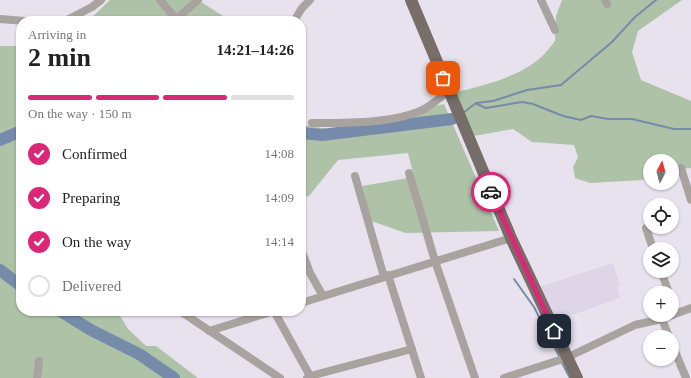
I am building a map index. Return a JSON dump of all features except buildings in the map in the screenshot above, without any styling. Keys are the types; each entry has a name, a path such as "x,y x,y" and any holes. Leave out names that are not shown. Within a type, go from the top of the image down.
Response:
{"main road":[{"path":"411,0 511,238 566,358 577,378"}],"street":[{"path":"76,16 101,0"},
{"path":"160,0 172,16"},
{"path":"180,16 198,0"},
{"path":"297,16 310,0"},
{"path":"541,0 555,30"},
{"path":"0,18 16,20"},
{"path":"312,123 351,123 400,116 426,108 448,91"},
{"path":"681,168 691,200"},
{"path":"409,173 435,261 475,378"},
{"path":"355,176 386,276 421,378"},
{"path":"306,301 511,238"},
{"path":"306,263 310,274 323,296"},
{"path":"679,312 691,308"},
{"path":"187,316 280,378"},
{"path":"209,331 256,316"},
{"path":"275,316 309,377 412,349"},
{"path":"504,378 566,358 629,328 651,322"},
{"path":"37,378 39,361"},
{"path":"679,361 686,378"}],"shaded area":[{"path":"613,263 620,285 617,286 620,298 555,321 539,287"}],"green space":[{"path":"110,0 198,0 223,16 93,16"},
{"path":"562,0 682,0 638,31 632,52 641,80 691,101 691,168 679,169 679,154 643,154 643,180 590,183 575,178 573,167 578,157 574,145 532,142 513,129 474,136 454,93 487,84 519,72 539,59 555,41 556,16"},
{"path":"0,46 16,46 16,316 120,316 128,329 146,346 156,346 198,378 0,378"},
{"path":"444,104 499,231 406,233 371,221 362,186 414,177 408,153 338,160 309,196 306,197 306,126 329,129"}],"waterway":[{"path":"463,113 476,103 493,101 527,90 561,85 612,42 635,17 656,0"},
{"path":"477,104 486,108 522,102 533,104 563,116 581,120 591,116 608,119 632,119 674,129 691,129"},
{"path":"306,133 322,135 452,119"},
{"path":"0,140 16,133"},
{"path":"0,270 16,282"},
{"path":"514,279 534,307 559,356"},
{"path":"68,316 91,330 139,354 174,378"},
{"path":"558,318 560,328"},
{"path":"561,361 570,378"}],"way so far":[{"path":"443,78 491,192"}],"route":[{"path":"491,192 554,331"}]}
